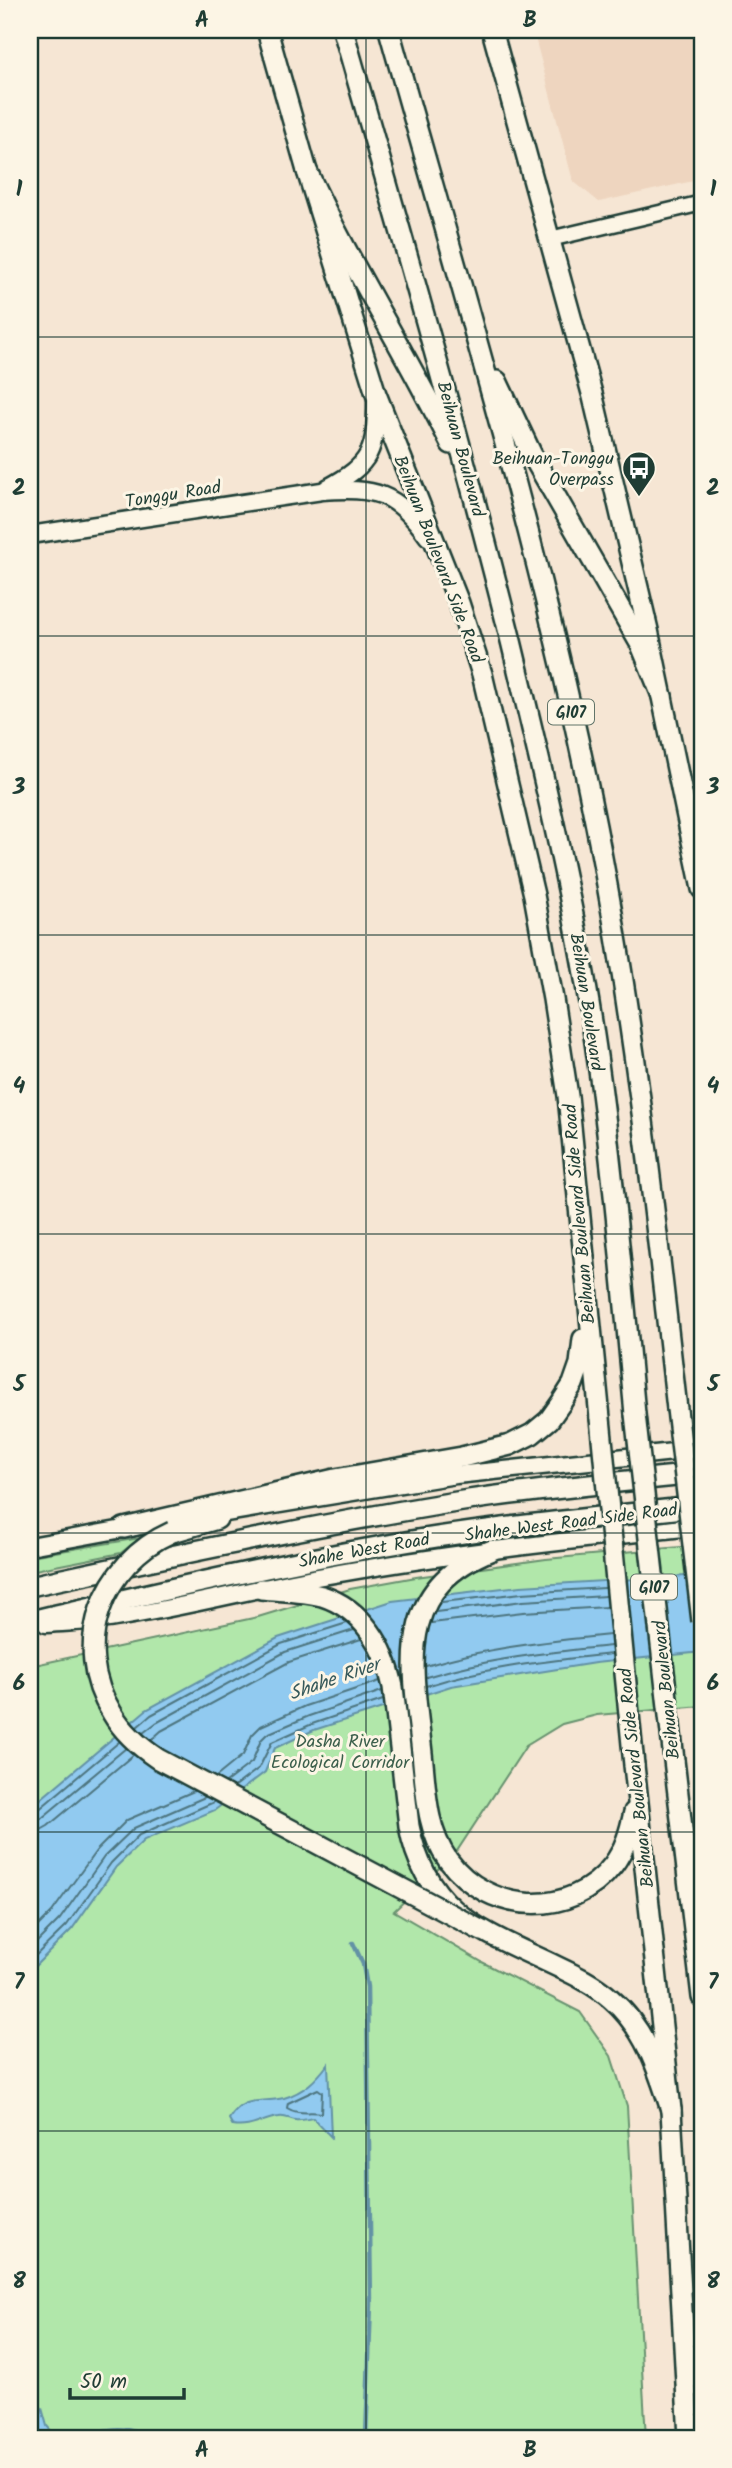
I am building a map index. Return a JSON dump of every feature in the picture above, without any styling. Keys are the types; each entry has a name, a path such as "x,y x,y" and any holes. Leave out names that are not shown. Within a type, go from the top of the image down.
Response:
{"main road":[{"name":"Beihuan Boulevard Side Road","path":"267,30 307,171 376,394 463,614 482,674 534,895 553,999 568,1096 671,2110 688,2438"},
{"name":"Beihuan Boulevard","path":"343,30 473,489 531,725 563,868 589,1003 608,1138 635,1414 702,1997"},
{"name":"G107","path":"389,30 526,525 596,824 621,963 646,1128 702,1621"},
{"path":"492,30 593,397 662,696 702,889"},
{"path":"307,171 336,233 412,369 473,489"},
{"path":"464,297 516,425 628,621 662,696"},
{"path":"322,491 357,470 366,460 373,446 376,394"},
{"name":"Tonggu Road","path":"30,535 322,491 352,489 391,499 407,509 441,556"},
{"path":"30,1546 124,1528 335,1479 462,1457 510,1445 532,1434 549,1420 573,1384 579,1364 587,1303"},
{"path":"124,1528 245,1511 456,1475 702,1448"},
{"name":"Shahe West Road","path":"30,1586 302,1529 435,1506 522,1493 702,1473"},
{"name":"Shahe West Road","path":"30,1623 378,1546 473,1532 702,1506"},
{"path":"245,1511 172,1532 144,1547 129,1560 117,1576 102,1601 95,1631 93,1659 100,1689 113,1715 127,1733 158,1759 482,1931 586,1981 613,2000 629,2017 653,2056 671,2110"},
{"name":"Shahe West Road Side Road","path":"30,1623 111,1619 346,1572 492,1549 702,1526"},
{"path":"492,1549 463,1563 439,1585 421,1615 415,1638 414,1671 426,1795 432,1826 446,1857 456,1871 481,1890 509,1902 541,1904 573,1897 602,1877 624,1849 634,1809 634,1765"},
{"path":"261,1589 322,1597 337,1602 352,1612 368,1629 383,1653 393,1687 405,1801 413,1846 429,1882 440,1898 482,1931"}],"street":[{"path":"550,239 702,203"}],"shaded area":[{"path":"533,30 702,30 702,179 599,202 573,181"}],"green space":[{"path":"140,1538 121,1553 30,1571 30,1556"},
{"name":"Dasha River Ecological Corridor","path":"702,1545 702,1706 597,1715 562,1724 526,1746 457,1851 394,1911 482,1962 580,2012 611,2056 627,2106 646,2438 30,2438 30,1666 258,1617 350,1589 416,1577 546,1559"}],"water":[{"name":"Shahe River","path":"702,1575 702,1652 595,1663 451,1686 314,1730 275,1748 265,1772 215,1810 144,1840 116,1867 72,1929 30,1971 30,1808 146,1710 278,1638 392,1601 521,1586"},
{"path":"328,2064 331,2137 313,2118 297,2120 279,2117 245,2126 233,2126 229,2119 241,2106 253,2101 284,2098 298,2092 314,2080"},
{"path":"30,2399 42,2408 47,2426 57,2438 30,2438"}],"waterway":[{"path":"353,1943 363,1964 367,1987 371,2304 366,2438"},
{"path":"78,2438 120,2429 136,2433 143,2438"}],"place":[{"name":"Beihuan-Tonggu Overpass","path":"639,498"}]}
